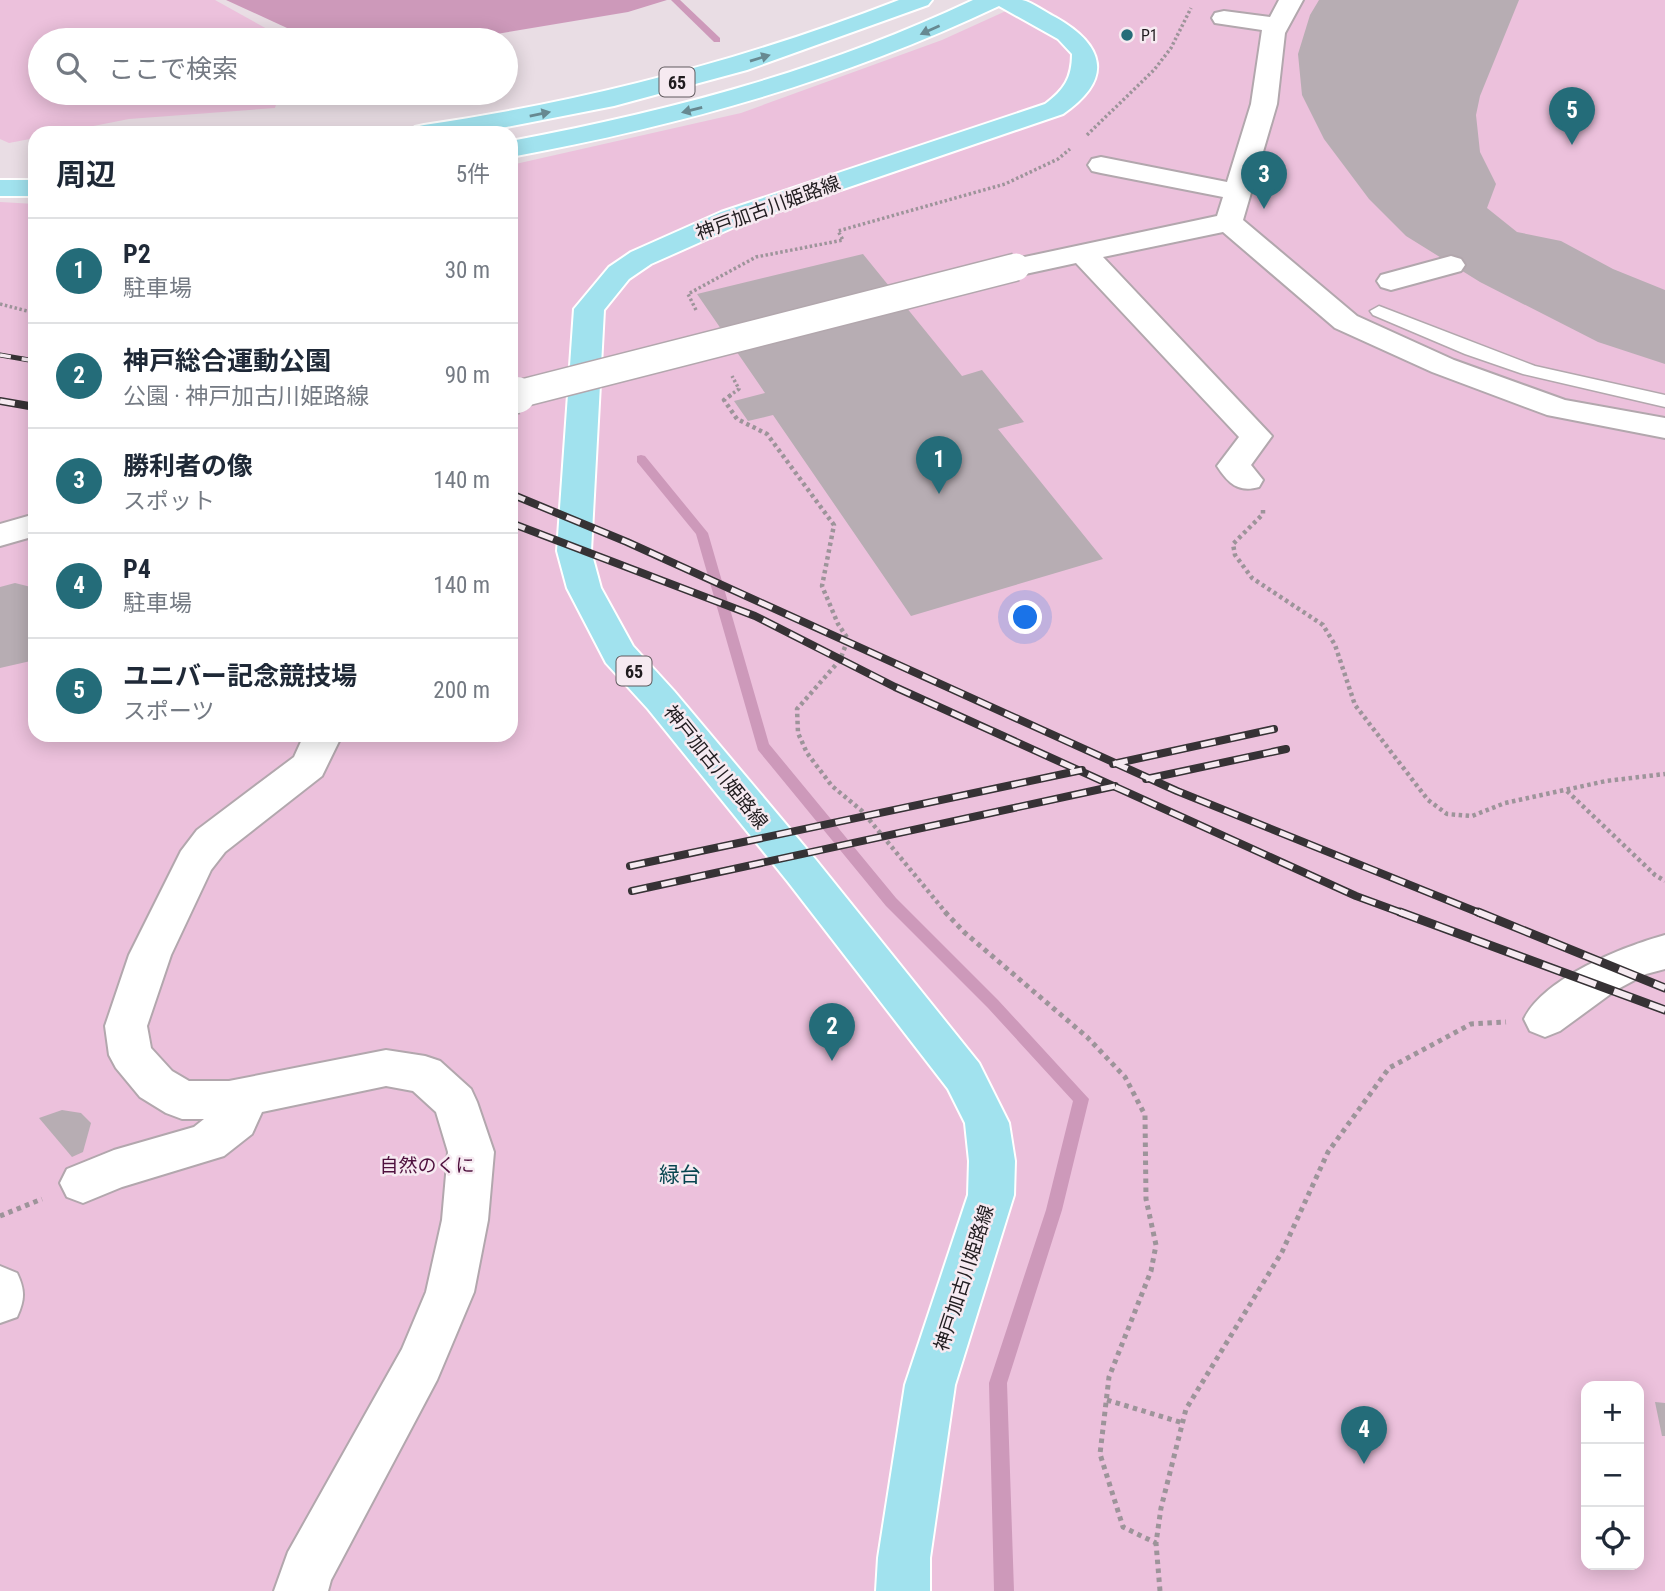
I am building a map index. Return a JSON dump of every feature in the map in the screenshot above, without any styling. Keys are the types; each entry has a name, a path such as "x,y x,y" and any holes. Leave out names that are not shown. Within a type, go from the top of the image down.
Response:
{"main road":[{"name":"65","path":"467,126 541,114 717,72 803,45 920,0"},
{"name":"65","path":"518,148 601,132 790,82 922,34 992,0"},
{"name":"神戸加古川姫路線","path":"903,1591 904,1558 930,1385 991,1195 992,1161 987,1123 964,1076 802,871 661,700 619,654 584,588 574,551 579,443 589,309 619,273 640,258 731,218 1054,109 1066,102 1084,78 1084,53 1067,34 1006,0"},
{"path":"0,164 28,164"},
{"path":"0,188 28,188"}],"street":[{"path":"1229,222 1264,104 1273,33 1291,0"},
{"path":"1224,18 1278,25"},
{"path":"1101,165 1238,192"},
{"path":"518,394 1016,267 1229,222"},
{"path":"1229,222 1346,322 1443,366 1558,408 1665,428"},
{"path":"1083,253 1256,436 1233,466 1247,480"},
{"path":"1391,281 1451,265"},
{"path":"301,1591 307,1572 420,1364 450,1292 465,1220 471,1152 455,1102 425,1074 386,1068 229,1100 182,1100 156,1084 131,1055 126,1026 150,955 195,862 211,841 309,766 320,742"},
{"path":"1545,1019 1586,986 1641,957 1665,952"},
{"path":"83,1183 114,1170 208,1142 236,1120 248,1096"},
{"path":"0,1288 0,1301"}],"lane":[{"path":"1379,311 1465,348 1528,370 1665,401"}],"path":[{"path":"838,231 1004,184"},
{"path":"0,304 28,311"},
{"path":"1247,480 1263,500 1263,514 1233,544 1235,555 1252,578 1323,625 1335,645 1355,705 1429,800 1447,814 1472,816 1505,803 1643,775 1665,774"},
{"path":"834,525 822,586 838,624 848,639 840,660 797,709 798,733 807,753 832,786 862,811 906,862 930,896 964,932 1087,1037 1125,1077 1144,1115 1146,1199 1156,1245 1151,1271 1109,1377 1100,1454 1124,1527 1156,1544"},
{"path":"1566,790 1655,875 1665,881"},
{"path":"1160,1591 1156,1544 1161,1508 1186,1409 1282,1252 1328,1152 1390,1068 1471,1024 1545,1019"},
{"path":"1107,1400 1183,1423"}],"green space":[{"path":"0,0 215,0 265,28 28,28 28,105 276,105 275,108 129,119 94,126 28,126 28,139 9,143 0,139"},
{"name":"自然のくに","path":"1030,0 1665,0 1665,1591 0,1591 0,202 28,204 28,742 518,742 518,163 741,113 942,40"}],"shaded area":[{"path":"226,0 667,0 628,12 518,30 518,28 287,28"}],"building":[{"path":"1319,0 1519,0 1480,96 1476,115 1480,152 1496,184 1487,208 1517,232 1561,241 1613,269 1665,290 1665,364 1598,342 1480,282 1406,236 1369,199 1324,139 1302,95 1298,54 1310,15"},
{"path":"863,254 962,376 982,370 1024,422 998,429 1103,559 911,616 773,415 748,421 734,401 765,393 697,294"},
{"path":"15,583 28,586 28,662 0,668 0,587"},
{"path":"62,1110 81,1113 91,1123 83,1152 72,1157 39,1118"},
{"path":"1655,1402 1665,1403 1665,1436 1662,1436"}],"waterway":[{"path":"675,0 717,40"},
{"path":"641,459 702,533 763,746 891,902 993,1004 1081,1099 1054,1210 998,1383 1004,1591"}],"railway":[{"path":"0,355 28,360"},
{"path":"0,401 28,406"},
{"path":"518,497 627,542 1116,763"},
{"path":"518,526 755,616 895,687 1079,771"},
{"path":"1116,763 1274,729"},
{"path":"1149,778 1286,749"},
{"path":"1116,763 1149,778"},
{"path":"630,866 1079,771"},
{"path":"1079,771 1114,786"},
{"path":"1149,778 1482,914"},
{"path":"632,891 1114,786"},
{"path":"1114,786 1356,896 1405,914"},
{"path":"1400,912 1665,1010"},
{"path":"1478,912 1665,988"}],"place":[{"name":"P1","path":"1127,35"},
{"name":"ユニバー記念競技場","path":"1572,145"},
{"name":"勝利者の像","path":"1264,209"},
{"name":"P2","path":"939,494"},
{"name":"神戸総合運動公園","path":"832,1061"},
{"name":"P4","path":"1364,1464"}],"district":[{"name":"緑台","path":"680,1175"}]}
